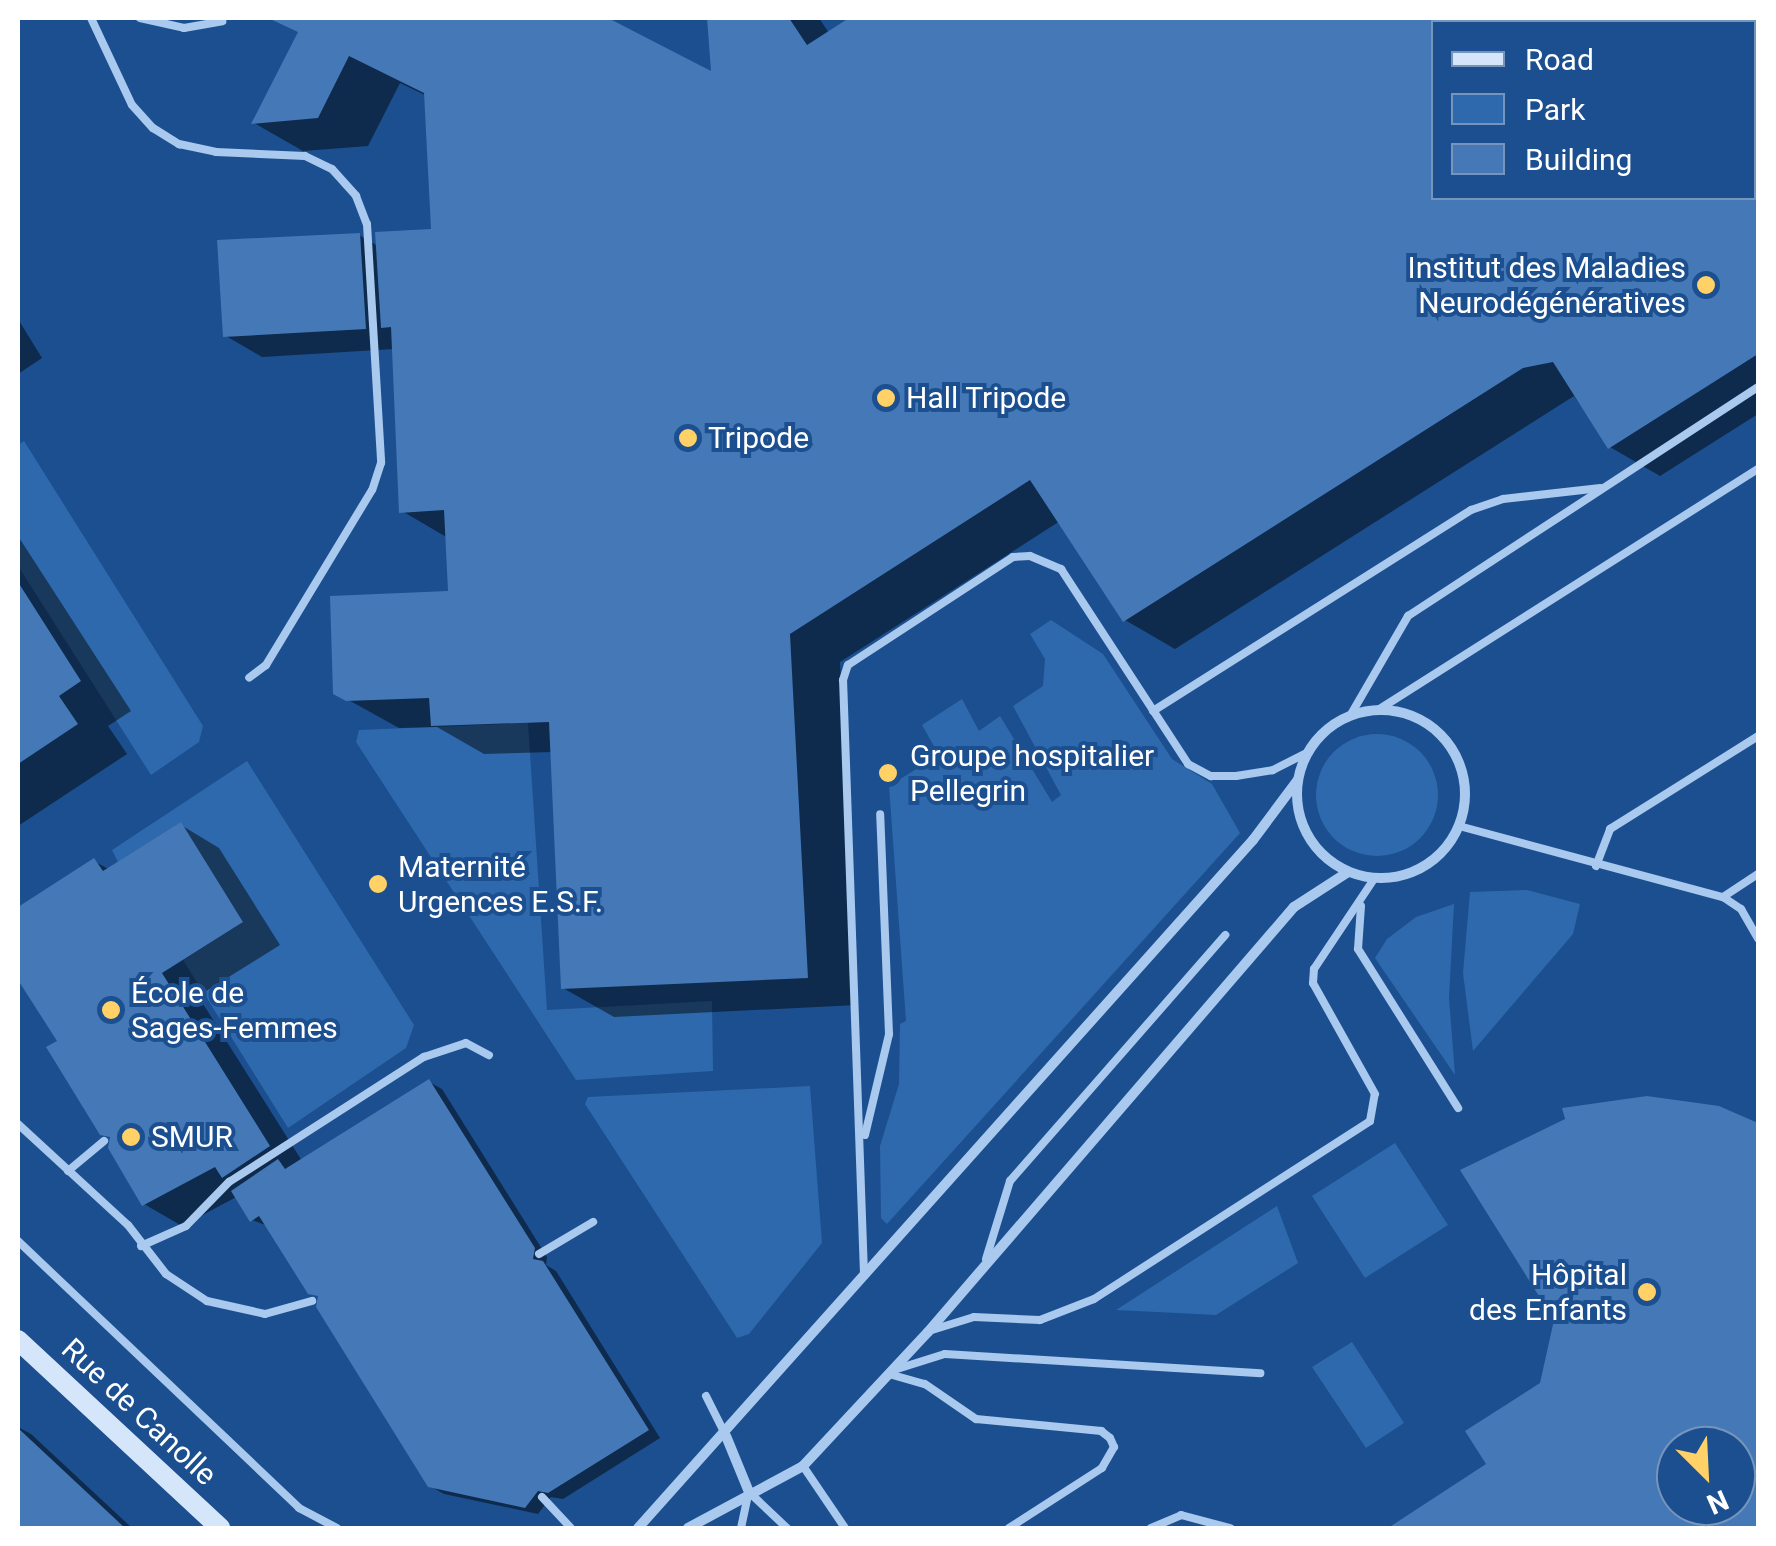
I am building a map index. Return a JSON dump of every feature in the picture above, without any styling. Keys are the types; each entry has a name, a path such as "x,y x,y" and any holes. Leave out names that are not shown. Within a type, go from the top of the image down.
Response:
{"street":[{"path":"638,1528 726,1436 864,1274 1252,840 1297,781 1307,753 1350,716 1378,710 1418,720 1450,746 1462,772 1459,826 1424,866 1374,878 1348,872 1306,835 1297,781"},
{"path":"688,1528 748,1492 803,1466 928,1332 986,1260 1294,908 1348,872"},
{"name":"Rue de Canolle","path":"18,1340 220,1528"},
{"path":"726,1436 748,1492"}],"lane":[{"path":"91,18 132,105 153,128 179,144 216,152 305,156 332,169 356,196 367,224 381,463 372,490 266,665 249,678"},
{"path":"140,18 184,28 222,21"},
{"path":"1350,716 1408,616 1758,387"},
{"path":"1378,710 1758,469"},
{"path":"1152,711 1472,510 1537,493 1605,488"},
{"path":"864,1274 843,680 848,665 1013,557 1030,556 1061,569 1188,764 1211,776 1272,770 1307,753"},
{"path":"1596,866 1610,829 1758,736"},
{"path":"862,1143 883,1080 889,1034 880,814"},
{"path":"1459,826 1596,866 1723,897 1741,909 1758,939"},
{"path":"1723,897 1758,874"},
{"path":"928,1332 974,1317 1040,1320 1094,1299 1370,1121 1376,1094 1313,983 1314,969 1361,906 1374,878"},
{"path":"1361,906 1358,949 1458,1108"},
{"path":"986,1260 1010,1181 1225,935"},
{"path":"142,1246 186,1226 229,1182 424,1057 466,1043 488,1055"},
{"path":"18,1124 180,1285 227,1308 266,1314 312,1301"},
{"path":"68,1171 104,1141"},
{"path":"539,1254 593,1222"},
{"path":"18,1241 299,1508 337,1528"},
{"path":"888,1374 944,1354 1260,1373"},
{"path":"888,1374 925,1384 976,1419 1100,1430 1110,1438 1114,1447 1102,1468 1009,1528"},
{"path":"706,1396 726,1436"},
{"path":"803,1466 845,1528"},
{"path":"742,1528 748,1492"},
{"path":"748,1492 787,1528"},
{"path":"542,1497 571,1528"},
{"path":"1151,1528 1181,1515 1230,1528"}],"green space":[{"path":"24,441 203,726 199,742 151,775 18,566 18,445"},
{"path":"1051,620 1103,654 1172,759 1212,784 1240,833 887,1224 881,1218 880,1146 899,1084 900,1024 906,1021 889,786 939,755 922,725 962,699 979,731 1000,716 1052,802 1061,795 1013,706 1043,686 1045,659 1030,634"},
{"path":"528,723 547,1010 712,1001 713,1071 576,1080 356,742 359,730"},
{"path":"1377,734 1400,738 1420,752 1434,772 1438,795 1434,818 1420,838 1400,852 1377,856 1354,852 1334,838 1320,818 1316,795 1320,772 1334,752 1354,738"},
{"path":"247,761 414,1025 406,1048 288,1128 183,960 243,922 181,823 118,862 112,850"},
{"path":"1527,890 1580,904 1573,934 1473,1051 1463,973 1470,892"},
{"path":"1454,904 1449,998 1455,1075 1375,958 1387,939 1416,917"},
{"path":"810,1086 822,1243 749,1334 737,1338 585,1104 588,1097"},
{"path":"1395,1143 1448,1225 1365,1278 1312,1196"},
{"path":"1277,1206 1298,1263 1216,1315 1116,1310"},
{"path":"1352,1342 1404,1423 1366,1448 1312,1367"}],"building":[{"path":"268,18 608,18 711,71 707,18 789,18 807,45 849,18 1434,18 1431,200 1758,198 1758,354 1608,449 1553,362 1523,368 1123,622 1030,480 790,634 808,978 561,989 549,722 431,726 429,698 346,701 333,694 330,596 448,591 444,510 399,513 391,327 381,328 375,232 431,229 424,93 349,56 318,118 251,124 298,32"},
{"path":"360,233 366,329 223,337 217,240"},
{"path":"18,582 81,681 59,696 78,724 18,764"},
{"name":"École de Sages-Femmes","path":"181,822 243,922 162,973 270,1146 222,1178 215,1167 142,1206 108,1148 110,1137 100,1135 46,1047 57,1041 18,980 18,907 94,858 103,871"},
{"path":"429,1079 535,1248 533,1259 543,1261 649,1430 548,1493 538,1491 525,1508 428,1487 316,1307 318,1296 308,1294 259,1216 250,1222 231,1191 278,1159 285,1169"},
{"name":"Hôpital des Enfants","path":"1647,1096 1719,1106 1758,1123 1758,1528 1388,1528 1486,1464 1465,1431 1540,1383 1554,1320 1460,1170 1565,1119 1562,1108"},
{"path":"18,1428 125,1528 18,1528"}],"place":[{"name":"Institut des Maladies Neurodégénératives","path":"1706,285"},
{"name":"Hall Tripode","path":"886,398"},
{"name":"Tripode","path":"688,438"},
{"name":"Groupe hospitalier Pellegrin","path":"888,773"},
{"name":"Maternité Urgences E.S.F.","path":"378,884"},
{"name":"École de Sages-Femmes","path":"111,1010"},
{"name":"SMUR","path":"131,1137"},
{"name":"Hôpital des Enfants","path":"1647,1292"}]}
